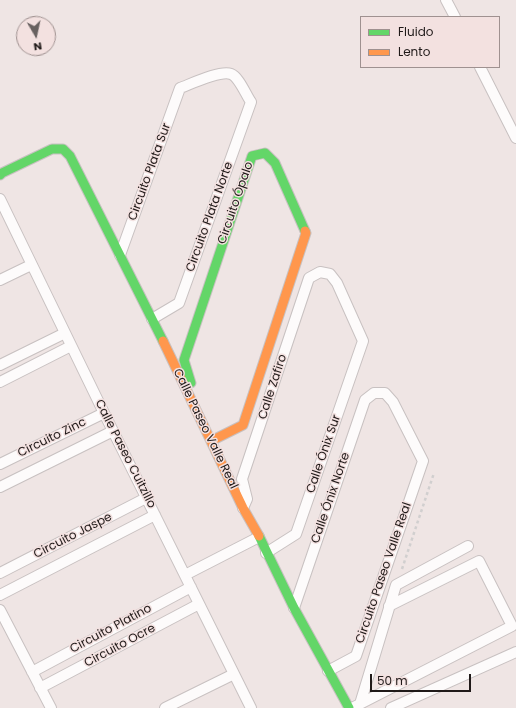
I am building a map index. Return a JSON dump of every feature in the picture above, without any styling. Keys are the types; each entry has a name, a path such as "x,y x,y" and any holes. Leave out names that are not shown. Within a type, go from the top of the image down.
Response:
{"street":[{"path":"446,0 454,16"},
{"path":"481,68 516,138"},
{"name":"Circuito Plata Norte","path":"152,319 179,303 251,102 238,80 231,74 219,74 180,88"},
{"name":"Circuito Plata Sur","path":"120,255 180,88"},
{"name":"Calle Paseo Valle Real","path":"0,175 52,149 64,149 70,156 152,319 243,508 294,608 348,708"},
{"name":"Circuito Ópalo","path":"187,391 191,382 184,360 252,156 265,153 274,163 306,232 242,425 211,441"},
{"name":"Calle Paseo Cuitzillo","path":"0,199 104,413 251,708"},
{"path":"0,280 31,264"},
{"name":"Calle Ónix Sur","path":"266,552 296,534 363,341 337,284 330,274 320,272"},
{"name":"Calle Zafiro","path":"243,508 247,499 242,479 309,278 320,272"},
{"path":"0,365 65,333"},
{"path":"0,382 71,346"},
{"name":"Circuito Paseo Valle Real","path":"328,671 356,656 423,461 394,402 385,393 374,393"},
{"name":"Calle Ónix Norte","path":"294,608 365,400 374,393"},
{"name":"Circuito Zinc","path":"0,464 104,413"},
{"path":"0,487 113,431"},
{"name":"Circuito Jaspe","path":"0,573 146,498"},
{"path":"0,595 155,515"},
{"path":"185,575 259,537"},
{"path":"356,706 396,585 468,546"},
{"path":"356,706 512,626 479,561 389,606"},
{"name":"Circuito Platino","path":"32,672 191,587"},
{"name":"Circuito Ocre","path":"40,688 199,604"},
{"path":"0,610 51,708"},
{"path":"391,708 516,652"},
{"path":"165,708 234,674"}],"path":[{"path":"396,585 434,473"}],"traffic: fast":[{"path":"0,175 52,149 63,149 70,156 163,341"},
{"path":"191,383 184,360 252,156 265,153 275,163 305,231"},
{"path":"259,536 294,608 349,708"}],"traffic: slow":[{"path":"211,441 243,425 306,233 305,231"},
{"path":"163,341 243,508 259,536"}]}
